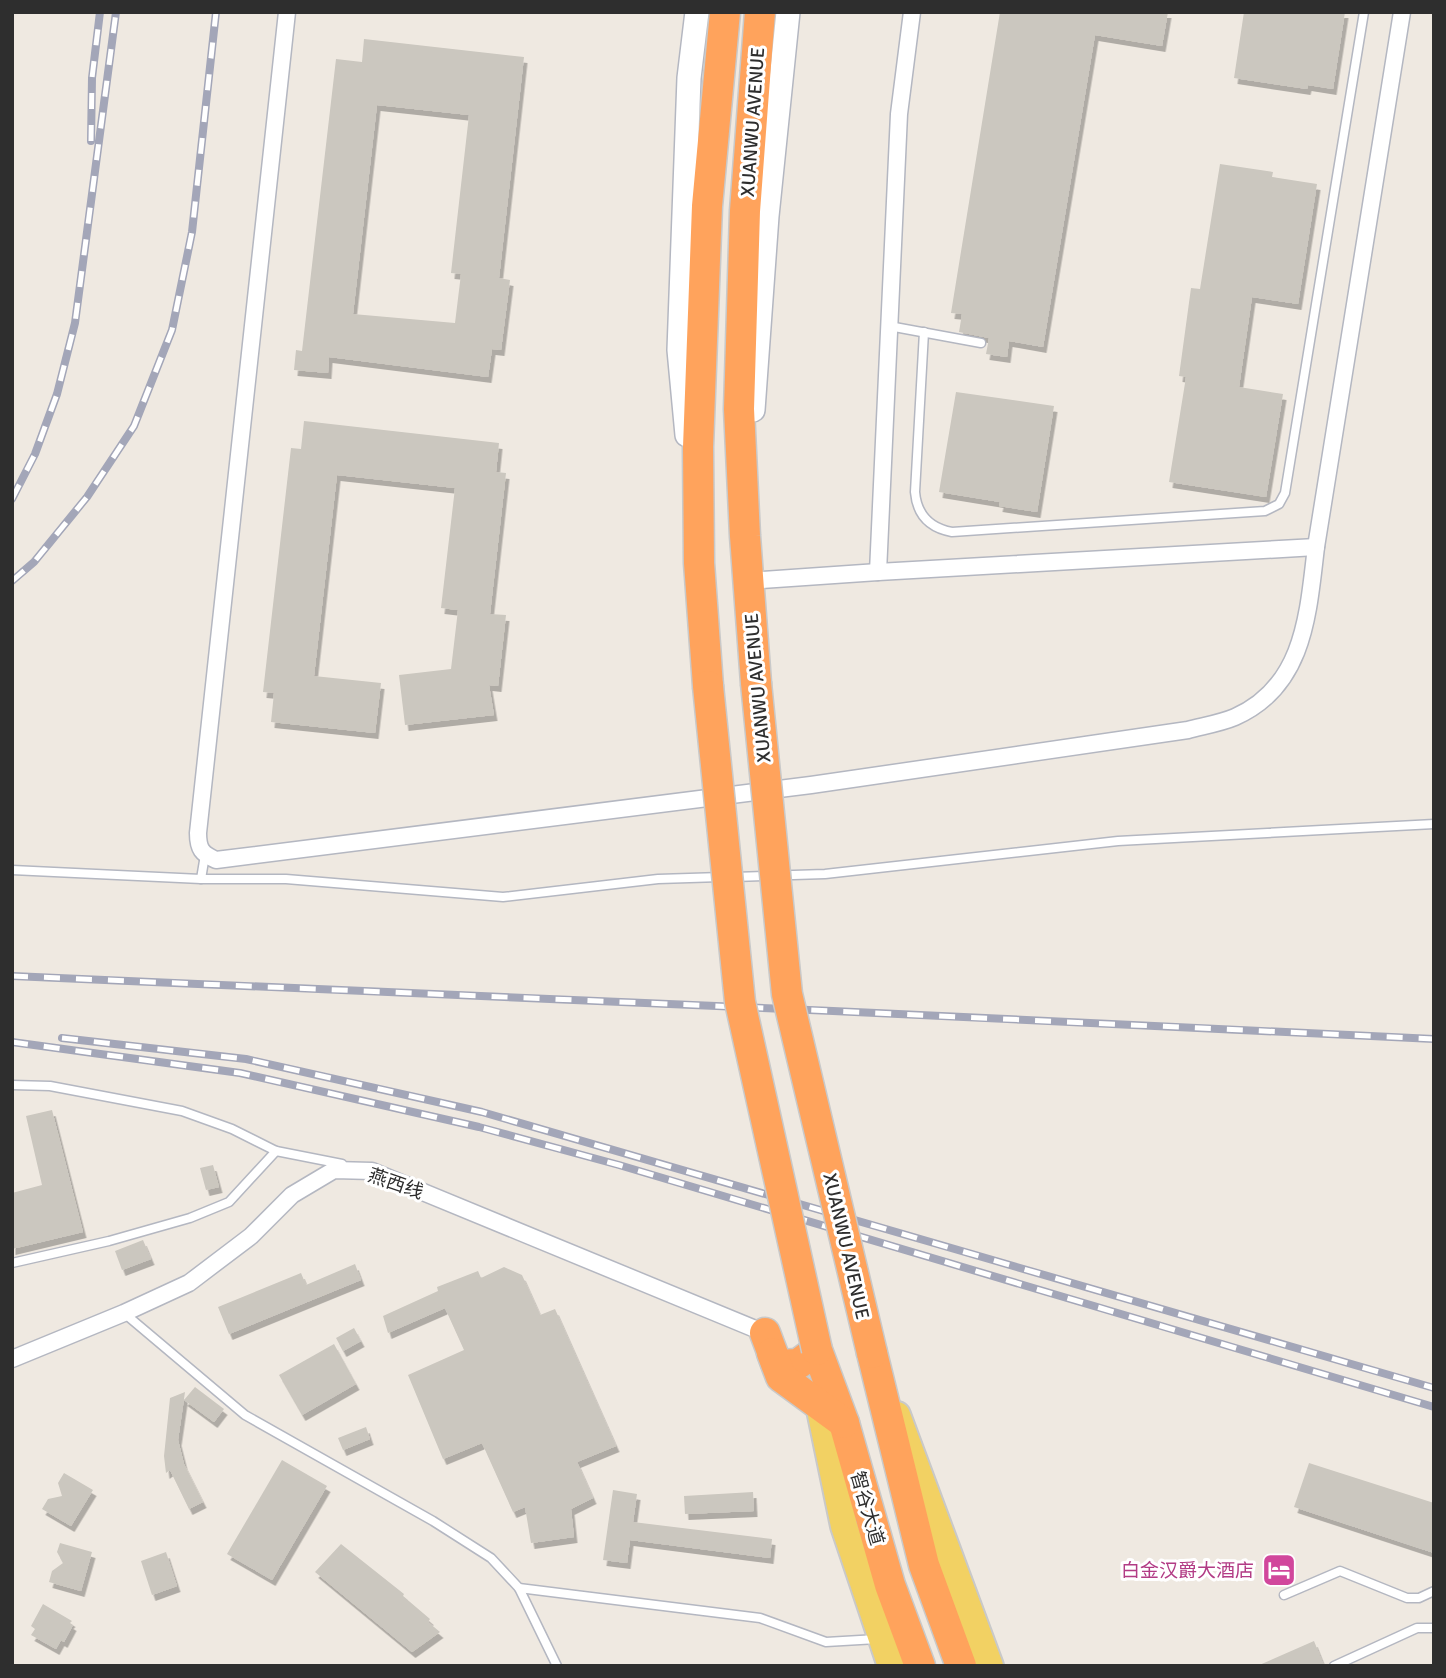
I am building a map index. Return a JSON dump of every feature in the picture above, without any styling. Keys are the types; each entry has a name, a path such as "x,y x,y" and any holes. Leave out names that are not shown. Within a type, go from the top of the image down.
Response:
{"highway":[{"name":"XUANWU AVENUE","path":"725,12 707,206 698,447 699,563 708,687 740,1002 817,1350"},
{"name":"XUANWU AVENUE","path":"760,12 745,211 739,409 756,683 787,994 872,1353"},
{"path":"765,1333 777,1365 798,1364 817,1350"},
{"path":"765,1333 781,1377 844,1423"},
{"name":"智谷大道","path":"817,1350 844,1423 890,1585 920,1666"},
{"name":"智谷大道","path":"872,1353 924,1564 961,1666"}],"main road":[{"path":"817,1350 819,1405 844,1526 891,1666"},
{"path":"872,1353 915,1460 990,1666"}],"street":[{"path":"287,12 198,833 198,846 205,855 216,860 811,785 1188,730 1234,718 1256,705 1276,686 1290,666 1300,646 1307,620 1316,547 1402,12"},
{"path":"697,12 689,78 680,350 699,563"},
{"path":"745,536 767,216 788,12"},
{"path":"878,572 899,114 912,12"},
{"path":"748,581 1316,547"},
{"name":"燕西线","path":"12,1359 124,1314 189,1283 251,1236 292,1195 334,1170 372,1171 765,1333"}],"lane":[{"path":"924,332 915,492 922,515 934,527 952,532 1265,511 1275,508 1285,493 1364,12"},
{"path":"889,326 981,343"},
{"path":"12,870 286,879 503,897 658,880 825,874 1118,841 1434,824"},
{"path":"201,878 205,855"},
{"path":"12,1085 50,1086 182,1111 232,1129 276,1151 372,1171"},
{"path":"12,1263 109,1241 190,1218 229,1202 276,1151"},
{"path":"124,1314 245,1415 433,1521 491,1559 519,1588 557,1666"},
{"path":"1284,1595 1340,1571 1407,1598 1419,1598 1434,1591"},
{"path":"519,1588 760,1618 827,1642 881,1638"},
{"path":"1334,1666 1417,1629 1434,1629"}],"building":[{"path":"1000,12 1168,12 1162,46 1095,35 1043,347 1009,341 1007,357 986,354 989,338 959,332 962,314 951,313"},
{"path":"1244,12 1345,12 1333,89 1308,85 1307,89 1234,78"},
{"path":"364,39 524,57 499,278 510,280 501,350 492,349 488,377 329,357 328,373 294,370 296,350 302,351 336,59 362,62","holes":["377,105 469,115 451,273 461,274 455,323 353,314"]},
{"path":"1220,164 1273,172 1272,177 1317,184 1298,304 1252,297 1239,387 1283,394 1266,497 1169,482 1186,377 1179,376 1191,288 1200,289"},
{"path":"956,392 1054,406 1037,512 999,506 1000,502 939,492"},
{"path":"304,421 499,443 496,472 506,473 490,614 506,615 498,686 489,685 494,715 405,725 399,675 451,669 458,610 441,608 455,488 337,475 314,676 381,683 375,733 271,722 274,693 263,692 291,448 301,449"},
{"path":"52,1110 83,1232 12,1249 12,1193 42,1185 26,1116"},
{"path":"213,1165 219,1187 206,1190 200,1168"},
{"path":"143,1240 151,1259 122,1270 115,1251"},
{"path":"355,1264 361,1280 229,1334 218,1307 301,1273 306,1285"},
{"path":"504,1267 522,1275 540,1315 555,1309 616,1446 577,1462 593,1498 571,1509 574,1537 531,1543 525,1507 513,1512 482,1443 443,1459 408,1375 464,1350 445,1308 388,1333 383,1316 438,1291 437,1287 478,1271 481,1278"},
{"path":"354,1328 361,1341 343,1351 336,1338"},
{"path":"334,1344 356,1384 302,1415 279,1375"},
{"path":"195,1387 224,1409 214,1422 184,1400"},
{"path":"185,1392 178,1440 184,1464 203,1502 189,1509 170,1470 166,1473 164,1456 170,1398"},
{"path":"366,1427 370,1439 343,1450 338,1438"},
{"path":"282,1460 327,1486 272,1580 227,1554"},
{"path":"1309,1463 1434,1503 1434,1553 1294,1507"},
{"path":"64,1473 93,1490 71,1526 42,1509 48,1499 62,1496 58,1483"},
{"path":"613,1490 637,1494 633,1522 772,1539 770,1558 630,1540 627,1563 603,1560"},
{"path":"753,1492 754,1511 685,1514 684,1496"},
{"path":"60,1543 92,1552 81,1591 49,1582 52,1571 63,1563 57,1552"},
{"path":"341,1544 404,1594 403,1596 430,1619 428,1622 440,1632 412,1652 315,1572"},
{"path":"166,1552 177,1586 152,1595 141,1561"},
{"path":"43,1604 72,1621 70,1623 73,1625 64,1642 61,1640 56,1649 31,1635 35,1629 31,1626"},
{"path":"1314,1641 1324,1666 1257,1666"}],"railway":[{"path":"91,141 92,78 100,12"},
{"path":"12,499 35,454 57,394 75,323 116,12"},
{"path":"12,581 34,562 87,497 134,426 172,330 192,232 216,12"},
{"path":"12,976 1434,1039"},
{"path":"62,1038 246,1059 482,1112 1434,1388"},
{"path":"12,1042 240,1073 479,1127 619,1165 1434,1407"}],"place":[{"name":"白金汉爵大酒店","path":"1279,1570"}]}
